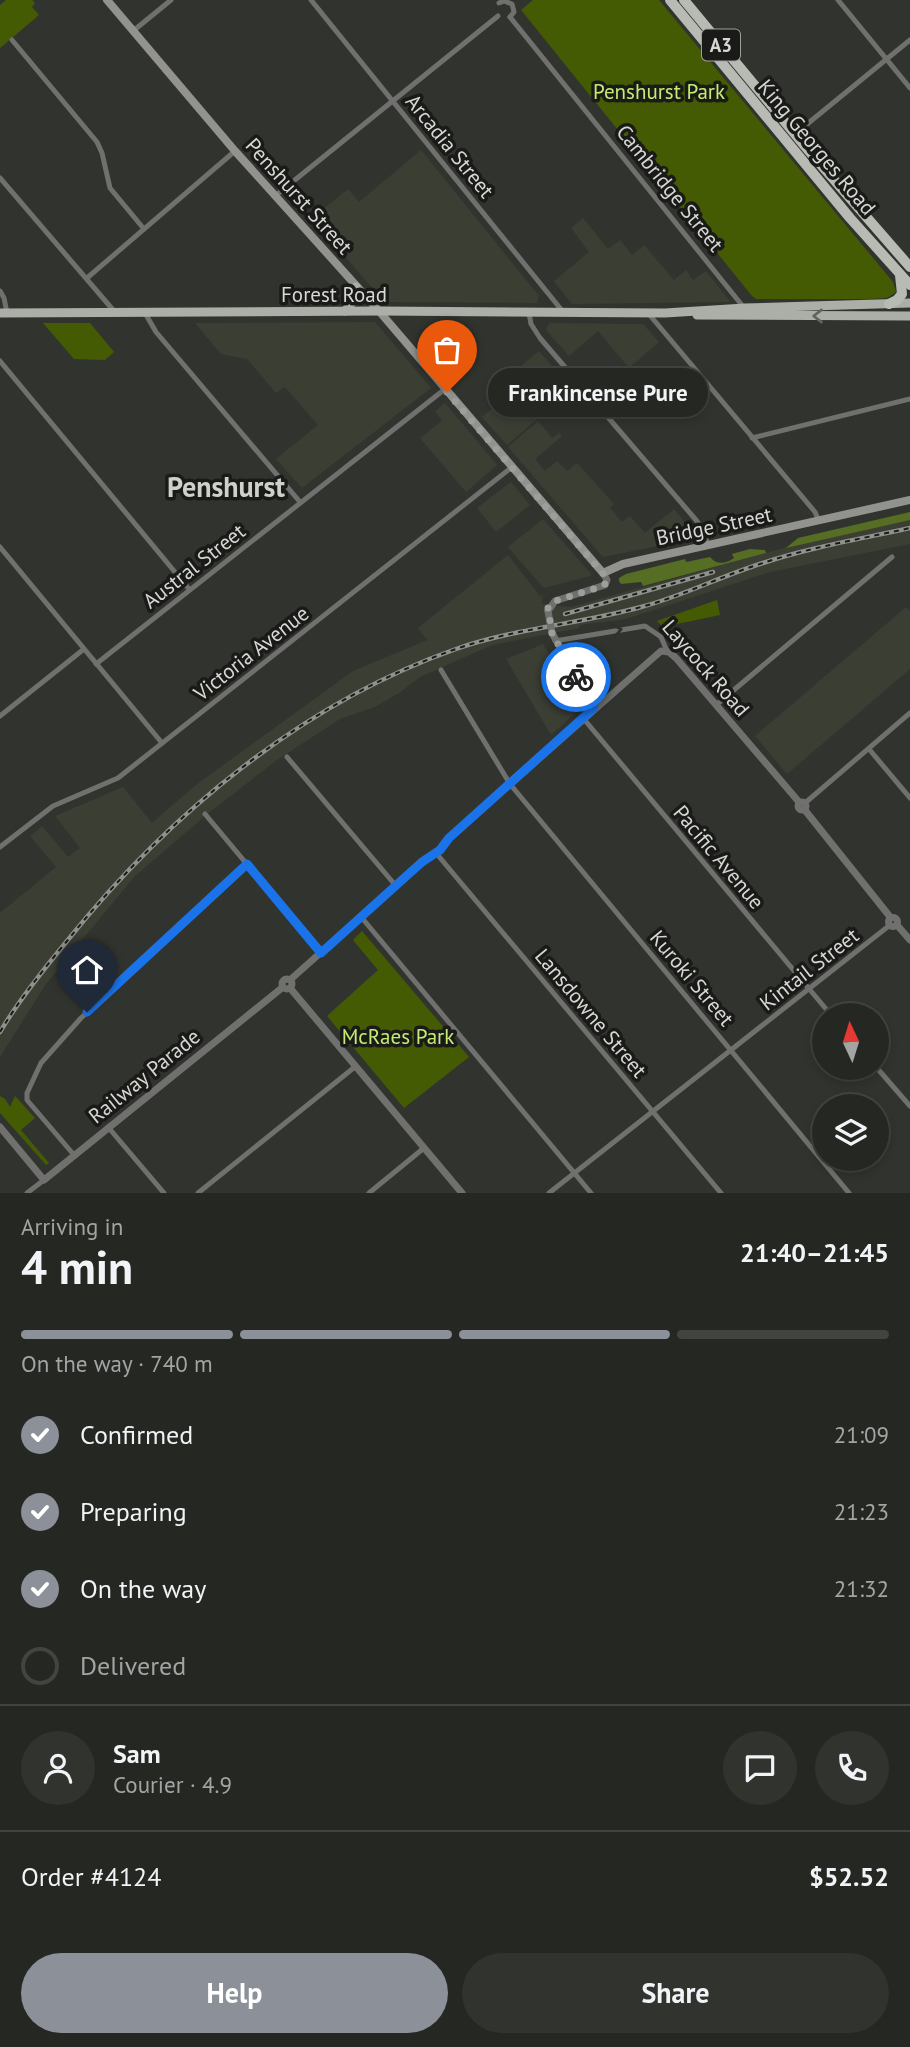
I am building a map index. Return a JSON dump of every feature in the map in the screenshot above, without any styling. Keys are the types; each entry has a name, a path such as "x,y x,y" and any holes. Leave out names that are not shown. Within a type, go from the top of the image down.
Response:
{"highway":[{"name":"King Georges Road","path":"670,0 850,218 910,285"},
{"name":"King Georges Road","path":"684,0 910,267"},
{"path":"889,304 902,294 900,275"}],"main road":[{"name":"Penshurst Street","path":"107,0 235,151 379,311 603,573"},
{"path":"345,312 354,300 356,287"},
{"name":"Forest Road","path":"746,312 910,303"},
{"name":"Forest Road","path":"4,313 746,312 910,318"},
{"name":"Bridge Street","path":"603,573 623,564 910,500"}],"street":[{"path":"133,31 171,0"},
{"name":"Arcadia Street","path":"311,0 565,313"},
{"path":"838,0 910,88"},
{"path":"498,1 514,2 514,12 510,17 505,19 498,16 498,1"},
{"path":"275,196 498,16"},
{"name":"Cambridge Street","path":"510,17 746,312"},
{"path":"12,40 99,145 110,188 144,229"},
{"path":"795,134 910,40"},
{"path":"86,278 235,151"},
{"path":"0,178 115,313"},
{"path":"0,291 4,298 4,313"},
{"path":"145,313 156,332 300,502"},
{"path":"529,313 531,324 540,338 696,520 704,531 708,546"},
{"path":"648,313 815,512 819,521"},
{"path":"0,361 189,589"},
{"name":"Austral Street","path":"96,664 445,389"},
{"path":"752,438 910,399"},
{"name":"Victoria Avenue","path":"0,847 53,806 118,778 512,467"},
{"path":"0,547 162,743"},
{"path":"716,705 892,557"},
{"name":"Bridge Street","path":"554,637 548,611 555,601 603,586 607,582 603,573"},
{"name":"Laycock Road","path":"554,637 645,626 661,637 667,651 676,658 803,805 809,818 893,923 910,940"},
{"path":"554,637 594,708"},
{"path":"0,716 84,649"},
{"name":"Railway Parade","path":"27,1193 288,985 594,708 656,654 667,651"},
{"name":"Kuroki Street","path":"441,670 510,784 849,1193"},
{"path":"803,805 910,713"},
{"name":"Pacific Avenue","path":"583,718 821,1003"},
{"path":"869,749 910,798"},
{"path":"287,757 396,886"},
{"path":"205,814 321,953"},
{"name":"Lansdowne Street","path":"436,853 721,1193"},
{"path":"74,1155 27,1100 27,1093 39,1066 83,1015 247,864"},
{"path":"362,918 591,1193"},
{"name":"Kintail Street","path":"549,1193 893,923"},
{"path":"288,985 462,1193"},
{"path":"198,1193 356,1066"},
{"path":"887,1080 910,1106"},
{"path":"0,1127 44,1180"},
{"path":"108,1127 164,1193"},
{"path":"369,1193 424,1148"}],"shaded area":[{"path":"421,150 539,296 537,303 384,302 312,218 348,189 359,202"},
{"path":"583,218 608,249 620,240 632,255 644,245 674,280 686,270 693,280 706,271 729,302 572,304 554,281 589,252 571,228"},
{"path":"375,322 431,388 302,488 276,459 318,425 285,387 276,393 247,359 221,354 195,323"},
{"path":"549,323 643,324 659,342 629,368 598,331 569,356 546,330"},
{"path":"539,351 565,381 537,405 543,414 507,445 482,417 519,386 510,375"},
{"path":"445,403 497,465 466,492 420,438 442,421 435,411"},
{"path":"538,421 552,438 560,433 562,436 535,459 545,471 557,461 567,471 577,463 614,504 610,508 622,522 630,516 645,533 674,509 690,529 688,536 683,541 603,557 508,447"},
{"path":"511,482 530,505 496,532 477,508"},
{"path":"910,517 910,544 770,572 626,619 580,625 579,628 492,645 420,677 375,707 340,719 277,760 206,815 134,877 46,984 0,1057 0,913 56,867 30,836 42,826 68,857 80,848 55,816 123,787 152,823 197,784 353,671 427,640 418,628 508,555 540,596 543,595 542,604 571,607 794,545 903,521"},
{"path":"543,519 590,576 544,588 512,552 508,547"},
{"path":"906,607 910,611 910,669 787,774 755,736"},
{"path":"543,644 582,707 551,735 506,659"}],"green space":[{"path":"6,0 32,0 35,3 32,7 39,15 0,48 0,5"},
{"name":"Penshurst Park","path":"533,0 659,0 893,282 896,292 887,298 869,299 756,299 752,296 521,10"},
{"path":"43,323 90,323 114,352 105,360 74,359"},
{"path":"910,512 910,520 786,548 798,538"},
{"path":"750,549 765,550 766,553 643,586 641,582 621,584 619,581 619,578 626,574 685,559 686,562 710,557 718,562 728,562 734,558 732,554"},
{"path":"717,600 720,615 663,627 657,621"},
{"name":"McRaes Park","path":"362,931 469,1057 404,1108 327,1016 378,970 353,940"},
{"path":"0,1096 10,1107 15,1096 35,1118 21,1130 49,1163 46,1165 0,1113"}],"railway":[{"path":"0,1032 58,952 106,894 149,850 194,807 242,768 292,732 344,700 399,672 479,642 641,607 781,557 910,528"},
{"path":"565,614 713,572"}],"way so far":[{"path":"447,392 606,577 607,582 603,586 555,601 548,608 552,633 576,677"}],"place":[{"name":"Frankincense Pure","path":"447,392"}],"district":[{"name":"Penshurst","path":"226,486"}],"route":[{"path":"87,1012 247,864 321,953 422,862 440,850 449,838 594,708 576,677"}]}
